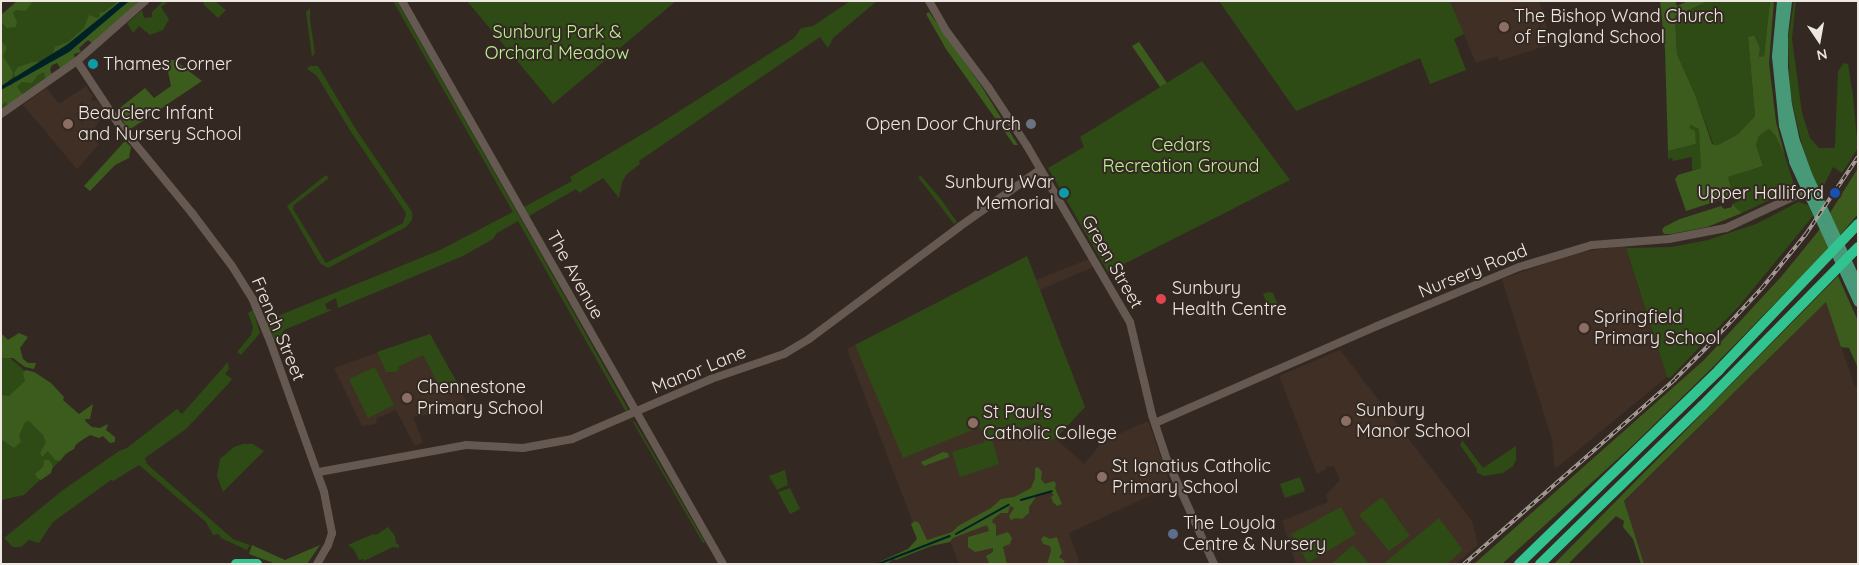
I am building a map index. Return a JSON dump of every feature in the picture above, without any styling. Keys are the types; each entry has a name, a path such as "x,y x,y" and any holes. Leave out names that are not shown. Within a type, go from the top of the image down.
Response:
{"highway":[{"path":"1520,564 1712,378 1858,224"},
{"path":"1540,564 1702,406 1858,247"},
{"path":"1510,564 1569,517"},
{"path":"236,564 256,564"}],"main road":[{"path":"1781,1 1776,56 1781,112 1794,161 1812,194 1855,285 1858,302"},
{"path":"1787,1 1782,34 1785,91 1794,138 1812,194"}],"street":[{"path":"1,114 77,61 144,1"},
{"name":"The Avenue","path":"402,1 723,564"},
{"name":"Green Street","path":"929,1 1040,169 1130,322 1155,423 1182,498 1214,564"},
{"name":"French Street","path":"77,61 121,128 187,207 244,283 263,323 319,472 332,533 328,545 316,564"},
{"name":"Manor Lane","path":"319,472 466,445 523,448 557,443 588,434 711,379 794,349 1040,169"},
{"name":"Nursery Road","path":"1155,423 1384,323 1518,268 1592,245 1668,239 1726,228 1812,194"}],"shaded area":[{"name":"The Bishop Wand Church of England School","path":"1450,1 1539,1 1552,44 1499,61 1497,56 1476,63"},
{"name":"Beauclerc Infant and Nursery School","path":"86,86 93,96 91,101 97,101 106,113 89,135 99,144 77,169 23,105 46,88 59,104"},
{"name":"Springfield Primary School","path":"1625,245 1667,377 1555,469 1552,440 1502,279 1577,253"},
{"name":"St Paul's Catholic College","path":"1027,256 1036,280 1089,259 1093,267 1040,290 1085,407 1056,439 1084,464 1103,441 1148,421 1171,486 1069,533 1080,564 959,564 948,535 921,544 847,349"},
{"path":"1826,302 1855,387 1858,386 1858,564 1644,564 1624,502"},
{"name":"Chennestone Primary School","path":"430,334 470,408 413,417 423,442 415,446 396,410 377,418 376,424 362,426 334,368"},
{"name":"Sunbury Manor School","path":"1340,350 1472,521 1478,545 1456,564 1296,564 1282,521 1328,502 1326,495 1340,480 1334,466 1326,467 1326,469 1317,474 1279,376"}],"green space":[{"path":"17,1 33,1 26,11 16,10 13,13 17,22 16,27 7,28 1,22 1,15"},
{"path":"18,1 121,1 68,44 1,86 1,18"},
{"path":"119,1 126,1 122,7 129,1 138,1 131,10 93,44 88,40 79,48 81,52 74,54 75,60 61,69 57,63 52,65 50,69 52,75 45,78 44,72 38,75 32,83 22,82 17,87 24,96 8,107 6,102 1,105 1,41 7,47 3,56 13,72 12,78 8,81 11,85 16,79 14,73 18,67 33,62 42,62 52,56 55,47 68,42 84,28 89,15 97,18 100,16 99,13 104,12"},
{"path":"163,1 167,3 161,7 169,19 163,30 150,35 139,26 133,33 127,23 142,10 144,18 152,17 152,12"},
{"path":"205,1 215,1 226,10 218,18 203,4"},
{"path":"393,1 397,1 521,219 628,409 626,412 518,221 497,233 493,239 463,256 338,308 336,298 325,304 327,309 332,310 284,330 279,338 270,341 263,322 440,250 513,212"},
{"path":"404,1 406,1 524,207 572,181 570,177 656,126 794,38 801,28 813,26 850,1 877,1 833,38 828,48 820,37 639,161 640,164 627,174 622,182 619,198 603,178 579,193 576,189 529,216 636,404"},
{"name":"Sunbury Park & Orchard Meadow","path":"467,1 676,1 553,104"},
{"path":"1219,1 1450,1 1464,34 1454,39 1466,70 1430,84 1420,58 1296,111"},
{"path":"1660,1 1675,1 1677,6 1688,1 1709,1 1675,16 1677,54 1696,97 1712,144 1718,145 1738,134 1755,116 1748,37 1754,35 1760,48 1759,57 1764,56 1770,1 1774,1 1769,63 1776,122 1785,156 1775,135 1769,129 1759,136 1756,145 1763,166 1728,177 1733,196 1686,211 1675,179 1678,175 1701,168 1699,129 1691,125 1689,128 1695,131 1696,144 1668,151 1665,49"},
{"path":"1709,1 1770,1 1764,56 1759,57 1760,48 1754,35 1748,37 1755,116 1738,134 1718,145 1713,144 1696,97 1677,54 1675,16"},
{"path":"1794,1 1796,1 1792,39 1802,113 1810,138 1819,148 1834,148 1835,145 1838,71 1844,63 1848,64 1853,96 1858,148 1842,173 1833,167 1820,193 1805,158 1790,93 1788,39"},
{"path":"310,8 315,53 312,57 306,12"},
{"path":"929,12 980,84 1018,145 1014,145 946,49 926,14"},
{"path":"1139,42 1167,83 1160,87 1132,46"},
{"path":"170,60 174,60 202,81 129,130 116,111 145,88 154,98 171,86 167,67"},
{"name":"Cedars Recreation Ground","path":"1202,61 1290,180 1108,272 1048,168 1084,147 1080,137"},
{"path":"310,66 318,66 355,128 412,212 412,220 406,227 328,268 320,263 287,206 326,175 329,178 294,205 293,209 326,263 403,223 406,213 351,132 317,76 307,69"},
{"path":"47,68 52,74 1,109 1,93"},
{"path":"1690,125 1699,128 1701,145 1701,168 1692,170 1692,157 1673,161 1672,158 1668,159 1668,151 1696,144 1689,128"},
{"path":"1769,129 1775,135 1785,156 1795,188 1742,213 1732,204 1745,198 1743,193 1733,196 1727,177 1763,166 1756,145 1759,136"},
{"path":"125,141 131,147 129,158 115,165 90,191 84,186"},
{"path":"1858,168 1858,214 1829,248 1711,369 1632,446 1502,564 1474,564 1704,360 1781,277 1820,229"},
{"path":"921,176 957,222 954,224 918,177"},
{"path":"1798,202 1808,205 1813,216 1740,305 1670,378 1667,377 1626,248 1672,247 1708,240 1756,224"},
{"path":"1732,204 1742,213 1707,227 1671,234 1664,234 1662,230 1664,227 1680,219 1721,206 1724,209 1732,207"},
{"name":"St Paul's Catholic College","path":"1027,256 1085,407 1055,439 1045,442 1038,422 992,439 999,464 960,477 952,452 985,442 980,427 903,458 855,345"},
{"path":"1838,276 1858,321 1858,368 1849,348 1841,347 1826,302 1624,501 1644,564 1641,564 1633,539 1623,527 1624,521 1616,516 1568,564 1554,564"},
{"path":"1273,293 1279,307 1274,311 1269,309 1263,294"},
{"path":"253,310 260,333 241,355 237,352 251,335 253,327 248,313"},
{"path":"1,333 8,340 19,333 28,337 20,348 23,359 28,363 36,363 34,369 25,367 13,358 1,358"},
{"path":"430,334 459,386 455,390 449,382 444,384 437,382 423,355 398,367 399,370 395,372 386,372 377,352"},
{"path":"1,350 92,430 24,495 1,500"},
{"path":"228,362 229,369 225,374 232,379 229,383 186,429 145,458 147,464 233,539 250,545 247,550 221,538 219,534 213,535 206,522 139,465 113,481 111,480 53,522 39,543 29,540 21,547 13,547 4,538 63,490 119,451 127,448 177,409 182,414"},
{"path":"375,367 394,405 368,418 349,379"},
{"path":"26,370 34,372 51,383 64,397 63,400 79,414 93,404 90,419 85,419 86,422 92,427 100,428 108,424 106,430 115,437 115,442 110,443 103,436 99,438 90,435 76,444 74,449 65,454 60,461 55,460 48,451 42,457 40,453 46,442 43,435 29,421 25,422 19,436 21,442 14,448 1,439 1,395 9,396 25,381 23,373"},
{"path":"627,419 635,422 705,542 703,543 633,422"},
{"path":"1462,440 1483,468 1516,446 1516,460 1513,466 1503,473 1484,476 1476,472 1477,469 1460,445"},
{"path":"243,444 253,444 264,451 223,492 217,476 220,459 234,447"},
{"path":"943,452 948,453 949,457 924,466 921,462"},
{"path":"44,460 49,460 53,466 51,473 41,480 35,474 43,467"},
{"path":"1038,467 1042,472 1041,479 1045,484 1054,481 1056,484 1055,488 1062,504 1057,506 1053,502 1051,497 1054,495 1051,492 1038,494 1029,507 1029,513 1022,519 1016,518 1011,520 1009,516 1014,508 1010,506 1008,513 1001,513 993,519 992,522 996,525 996,536 1008,532 1012,538 1010,544 1003,547 1007,564 989,563 986,556 993,552 993,548 975,552 968,547 968,537 989,531 987,525 953,538 950,542 931,546 896,560 893,559 887,564 879,562 908,549 917,539 911,524 915,521 919,523 927,540 952,532 958,526 991,508 1001,499 1014,497 1031,488 1035,478 1035,468"},
{"path":"785,470 788,485 777,490 769,476"},
{"path":"1300,477 1305,491 1285,498 1280,484"},
{"path":"790,488 800,509 790,514 778,492"},
{"path":"1382,497 1410,536 1389,551 1359,515"},
{"path":"1341,507 1356,534 1308,563 1291,534"},
{"path":"1439,518 1463,550 1447,564 1383,564"},
{"path":"388,527 395,536 399,548 393,547 364,561 363,559 359,560 354,550 348,545 373,534 376,535"},
{"path":"1044,536 1050,539 1057,537 1062,553 1059,557 1065,561 1063,564 1047,564 1051,551 1050,546 1043,544 1041,539"},
{"path":"252,545 285,560 320,545 307,564 276,564 249,554"},
{"path":"1353,545 1369,564 1331,564"}],"water":[{"path":"121,1 129,1 69,52 1,90 1,86 68,44"}],"waterway":[{"path":"1021,500 1052,491"},
{"path":"956,534 1008,505"},
{"path":"878,564 950,536"}],"railway":[{"path":"1464,564 1675,379 1708,346 1762,288 1806,234 1858,157"}],"place":[{"name":"The Bishop Wand Church of England School","path":"1504,27"},
{"name":"Thames Corner","path":"93,64"},
{"name":"Beauclerc Infant and Nursery School","path":"68,124"},
{"name":"Open Door Church","path":"1031,124"},
{"name":"Sunbury War Memorial","path":"1064,193"},
{"name":"Upper Halliford","path":"1835,193"},
{"name":"Sunbury Health Centre","path":"1161,299"},
{"name":"Springfield Primary School","path":"1584,328"},
{"name":"Chennestone Primary School","path":"407,398"},
{"name":"Sunbury Manor School","path":"1346,421"},
{"name":"St Paul's Catholic College","path":"973,423"},
{"name":"St Ignatius Catholic Primary School","path":"1102,477"},
{"name":"The Loyola Centre & Nursery","path":"1173,534"}]}
